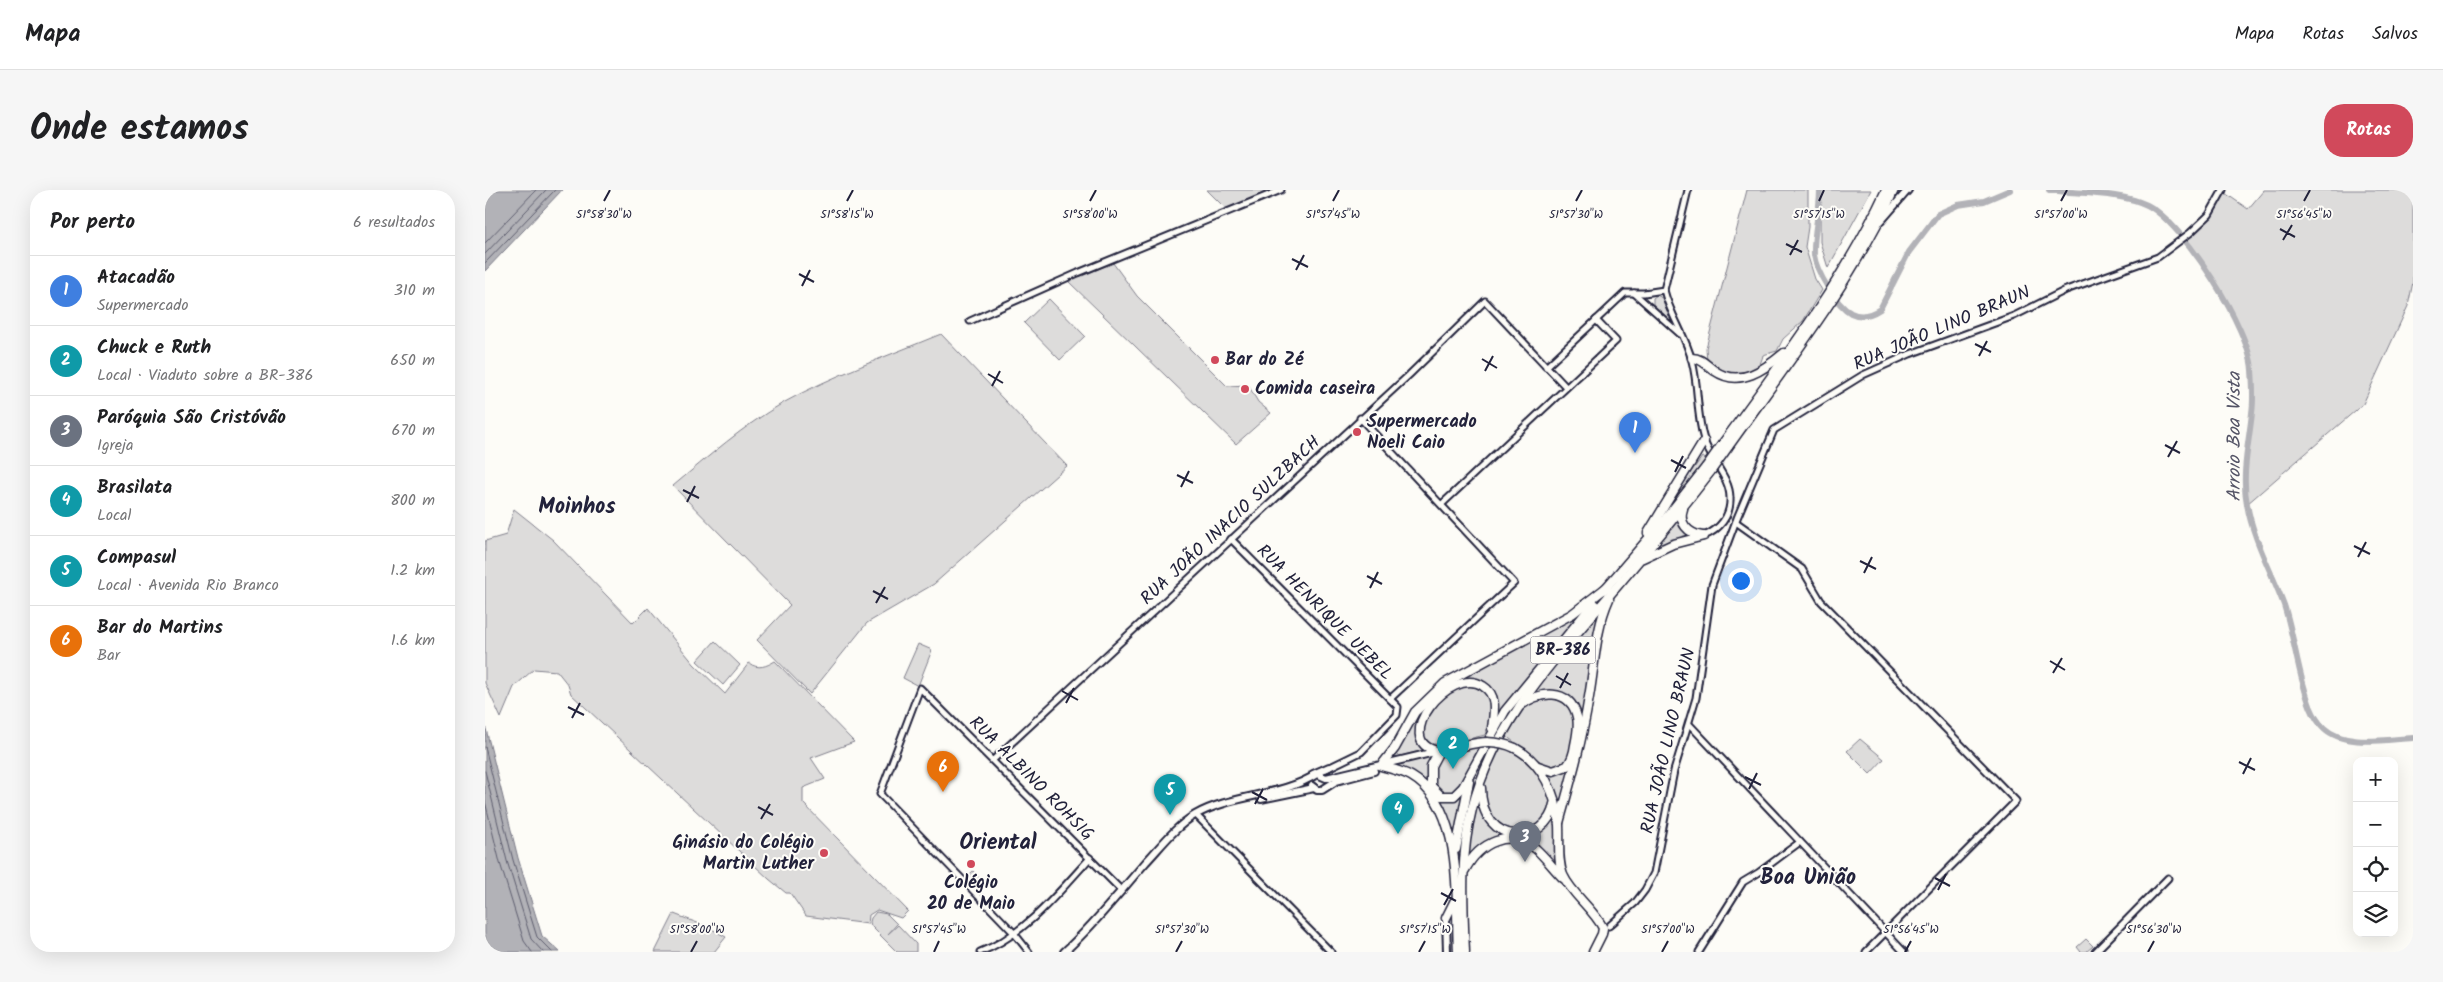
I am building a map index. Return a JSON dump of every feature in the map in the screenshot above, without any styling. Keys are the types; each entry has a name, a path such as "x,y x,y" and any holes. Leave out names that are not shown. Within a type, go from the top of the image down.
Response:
{"highway":[{"name":"BR-386","path":"1463,952 1463,874 1468,826 1488,762 1515,711 1639,550 1726,445 1819,316 1873,229 1894,190"},
{"name":"BR-386","path":"1852,261 1885,192"},
{"name":"BR-386","path":"1726,445 1795,343 1819,316"},
{"path":"1691,356 1703,361 1720,374 1743,377 1752,376 1769,366 1795,343"},
{"path":"1639,550 1704,441"},
{"name":"BR-386","path":"1463,952 1455,898 1455,866 1460,822 1470,775 1491,732 1520,690 1610,589 1639,560 1685,505 1708,469"},
{"path":"1677,487 1678,473"},
{"path":"1685,505 1682,518 1685,525 1691,533 1704,536"},
{"path":"1639,560 1673,544 1704,536"},
{"path":"1455,866 1450,832 1436,803 1412,776 1381,766 1395,748 1415,712 1445,683 1572,614 1610,589"},
{"path":"1559,823 1579,756 1603,614 1610,589"},
{"path":"1491,732 1495,707 1489,691 1478,683 1462,682 1455,685 1433,704 1419,724 1423,742 1439,751 1490,742 1503,743 1527,755 1537,766 1554,802 1559,823 1560,863 1566,882"},
{"path":"1515,711 1533,697 1548,694 1562,698 1575,713 1578,724 1577,737 1571,762 1558,771 1537,766"},
{"path":"1439,751 1429,770 1431,786 1437,794 1445,797 1454,796 1459,793 1470,775"},
{"path":"1482,780 1481,801 1484,813 1493,825 1507,833 1521,834 1535,830 1549,817 1554,802"},
{"path":"1463,874 1479,849 1491,842 1506,839 1532,846 1606,928"},
{"path":"1446,918 1455,898"},
{"path":"1582,900 1606,928"},
{"path":"1593,952 1606,928"}],"main road":[{"path":"1873,229 1908,190"},
{"path":"1064,952 1168,838 1197,816 1230,803 1311,778 1381,766 1439,751"},
{"path":"1311,778 1319,770 1330,766"},
{"path":"1070,952 1171,840 1197,816 1231,806 1314,788 1319,790 1336,781 1374,771 1381,766"},
{"path":"1325,777 1327,786"},
{"path":"1311,778 1314,788"},
{"path":"1446,918 1447,952"}],"street":[{"path":"970,321 1078,273 1281,190"},
{"path":"1688,190 1664,290 1667,304 1691,356 1704,441 1726,482 1730,498 1728,512 1718,528 1704,536"},
{"name":"RUA JOÃO LINO BRAUN","path":"1606,928 1635,902 1645,890 1654,872 1674,771 1689,724 1700,674 1712,585 1774,430 1863,375 1910,354 2014,316 2066,290 2158,257 2175,246 2209,215 2223,190"},
{"path":"1565,388 1546,367 1625,293 1650,293 1664,290"},
{"path":"1633,293 1682,336"},
{"path":"1647,305 1650,293"},
{"name":"RUA JOÃO INACIO SULZBACH","path":"993,760 1485,301 1546,367"},
{"path":"1442,504 1617,340 1596,320"},
{"path":"1361,418 1514,583 1390,699"},
{"path":"1736,522 1802,569 1821,601 2016,801 1866,952"},
{"name":"RUA HENRIQUE UEBEL","path":"1231,539 1398,707 1397,715 1361,752 1330,766"},
{"name":"RUA ALBINO ROHSIG","path":"1014,933 880,794 920,688 1121,890"},
{"path":"1689,724 1904,952"},
{"path":"1325,777 1330,766"},
{"path":"1311,778 1330,766"},
{"path":"1197,816 1331,952"},
{"path":"1699,952 1743,882 1800,842"},
{"path":"980,952 1014,933 1049,903 1090,858"},
{"path":"2095,952 2168,878"},
{"path":"1014,933 1029,952"}],"shaded area":[{"path":"1207,190 1281,190 1228,211"},
{"path":"1747,190 1808,190 1808,227 1805,247 1815,279 1822,290 1803,321 1783,339 1777,351 1763,355 1754,370 1736,376 1723,373 1707,361 1706,348"},
{"path":"1820,190 1871,190 1828,268 1820,242"},
{"path":"2264,190 2406,190 2413,198 2413,282 2408,306 2363,404 2247,504 2246,461 2253,382 2249,354 2226,303 2185,241 2209,215 2222,191 2248,209"},
{"path":"1113,263 1137,296 1227,386 1248,385 1258,402 1271,413 1236,444 1068,281"},
{"path":"1657,295 1665,300 1672,322 1653,304 1653,298"},
{"path":"1049,299 1085,336 1060,360 1024,323"},
{"path":"941,334 1067,466 934,584 867,623 810,694 757,640 790,605 673,486 740,431 783,403 841,375"},
{"path":"1702,457 1708,460 1655,528 1671,500"},
{"path":"514,509 553,540 633,623 648,608 694,664 725,694 749,663 759,667 766,666 775,661 854,742 811,758 825,779 803,788 803,803 908,911 901,918 877,910 869,915 868,924 806,916 790,893 786,893 769,879 571,694 568,685 557,671 534,669 514,687 501,718 485,683 485,541 506,535"},
{"path":"1681,512 1683,528 1690,536 1646,553"},
{"path":"1590,605 1496,721 1497,704 1495,699 1487,690 1466,680 1422,713 1418,727 1420,736 1427,749 1389,759 1417,712 1450,684"},
{"path":"1603,606 1585,717 1559,815 1543,770 1567,768 1580,717 1558,693 1542,691 1529,697"},
{"path":"715,641 740,665 723,685 697,661"},
{"path":"918,644 932,650 918,686 903,678"},
{"path":"1462,685 1477,685 1490,696 1493,712 1485,735 1446,744 1430,744 1423,737 1422,722 1433,706"},
{"path":"1548,696 1565,704 1576,718 1570,761 1558,769 1544,764 1506,736 1510,721 1521,710"},
{"path":"1860,739 1884,759 1870,774 1847,751"},
{"path":"1488,744 1494,745 1486,760 1457,888 1464,814 1480,761"},
{"path":"1499,746 1526,757 1534,764 1543,777 1550,805 1544,821 1537,827 1517,831 1507,830 1489,817 1483,786"},
{"path":"1478,747 1463,785 1451,795 1438,792 1432,773 1441,755"},
{"path":"1435,755 1429,768 1428,778 1431,786 1440,797 1466,788 1454,854 1451,830 1429,791 1394,766"},
{"path":"1480,789 1481,807 1491,825 1528,833 1554,812 1556,868 1526,840 1485,845 1472,856 1466,865"},
{"path":"973,871 982,881 977,887 967,877"},
{"path":"876,912 887,914 897,924 888,934 898,925 916,944 916,952 897,952 871,926 871,918"},
{"path":"674,914 708,927 726,937 714,952 655,952"},
{"path":"2086,939 2093,946 2086,952 2081,952 2077,947"}],"water":[{"path":"485,190 562,190 485,271"},
{"path":"485,725 518,858 542,936 560,952 485,952"}],"waterway":[{"name":"Arroio Boa Vista","path":"1820,190 1814,247 1816,262 1828,287 1839,303 1851,313 1862,316 1880,309 1909,252 1938,214 1958,205 1984,201 2010,190"},
{"name":"Arroio Boa Vista","path":"2049,190 2112,196 2147,205 2162,216 2179,233 2213,279 2240,330 2248,352 2252,370 2253,408 2246,458 2245,493 2258,543 2284,605 2310,707 2324,728 2343,738 2367,741 2413,738"}],"place":[{"name":"Bar do Zé","path":"1215,360"},
{"name":"Comida caseira","path":"1245,389"},
{"name":"Supermercado Noeli Caio","path":"1357,432"},
{"name":"Atacadão","path":"1635,453"},
{"name":"Chuck e Ruth","path":"1453,769"},
{"name":"Bar do Martins","path":"943,792"},
{"name":"Compasul","path":"1170,815"},
{"name":"Brasilata","path":"1398,834"},
{"name":"Ginásio do Colégio Martin Luther","path":"824,853"},
{"name":"Paróquia São Cristóvão","path":"1525,862"},
{"name":"Colégio 20 de Maio","path":"971,864"}],"district":[{"name":"Moinhos","path":"577,507"},
{"name":"Oriental","path":"998,843"},
{"name":"Boa União","path":"1808,878"}]}
